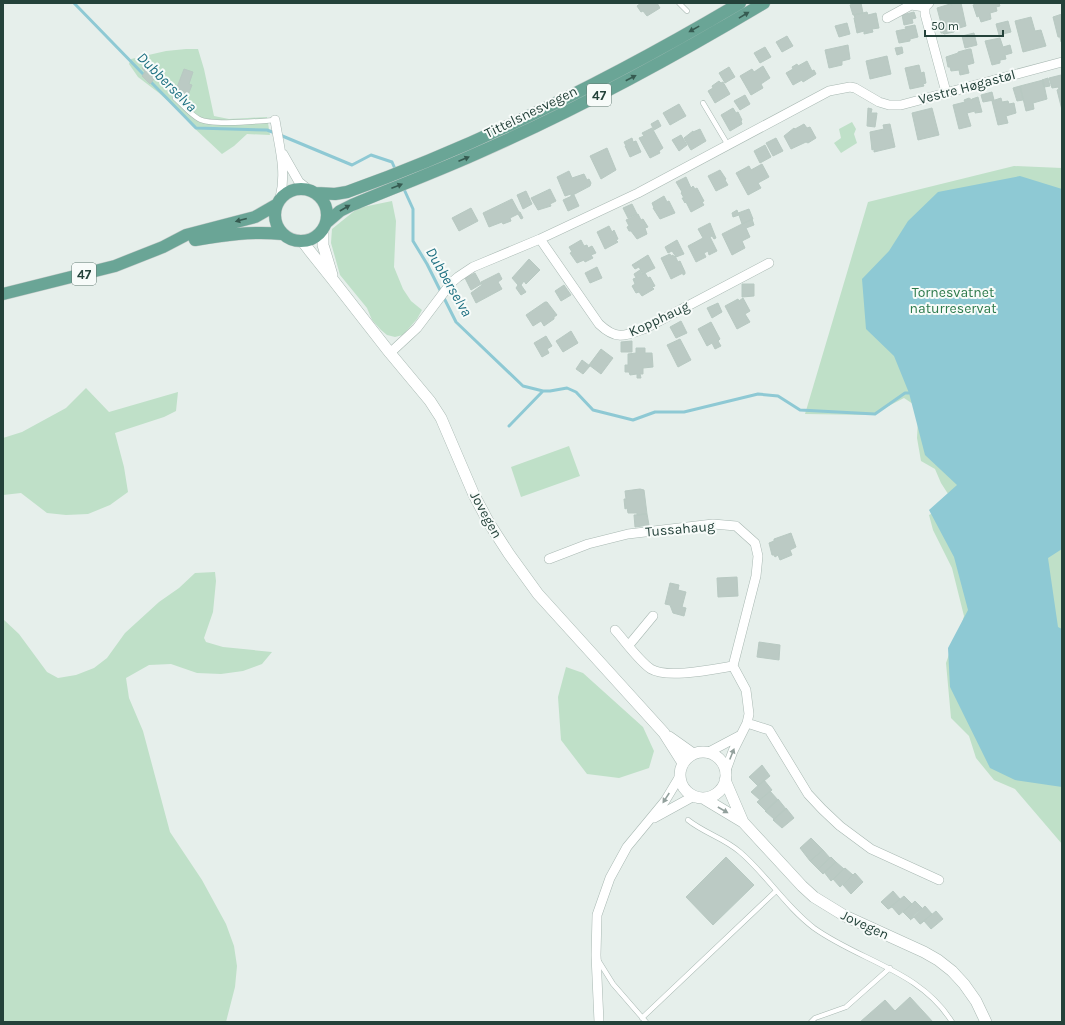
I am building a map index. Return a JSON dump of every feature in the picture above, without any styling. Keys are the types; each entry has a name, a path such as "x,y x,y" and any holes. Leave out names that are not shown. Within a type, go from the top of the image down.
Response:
{"main road":[{"name":"Tittelsnesvegen","path":"312,192 335,194 347,192 475,141 579,92 740,3"},
{"name":"Tittelsnesvegen","path":"324,227 340,210 480,152 585,103 663,61 764,3"},
{"name":"47","path":"3,294 114,266 163,247 186,235 255,217 278,201 286,193 293,190 301,189 312,192"},
{"path":"312,192 322,199 326,206 327,215 324,227"},
{"path":"278,201 274,212 277,228 282,234"},
{"name":"47","path":"163,247 211,237 246,232 282,234 295,241 303,242 311,240 317,236 324,227"}],"street":[{"path":"888,18 911,5 927,5 925,14 946,92"},
{"name":"Vestre Høgastøl","path":"728,145 829,91 850,86 880,102 889,105 901,105 1062,62"},
{"path":"276,120 282,152 284,185 278,201"},
{"path":"390,353 417,328 458,277 473,267 540,239 638,193 728,145"},
{"path":"282,152 299,182 312,192"},
{"name":"Jovegen","path":"324,227 323,245 334,280"},
{"name":"Kopphaug","path":"540,239 599,324 608,332 618,336 630,334 646,328 769,263"},
{"name":"Jovegen","path":"303,242 390,353 430,401 441,418 474,495 489,523 513,560 538,594 664,733 683,764"},
{"name":"Tussahaug","path":"549,559 588,544 628,534 713,524 736,526 755,543 758,556 756,576 734,666"},
{"path":"629,645 653,616"},
{"path":"615,630 651,669 661,673 673,674 734,666 746,690 749,714 748,723 741,736 722,787 717,793 710,797 698,797 651,819"},
{"path":"748,723 768,730 808,794 840,826 871,849 940,880"},
{"name":"Jovegen","path":"664,733 693,754"},
{"path":"707,753 741,736"},
{"path":"698,797 684,788 680,776 680,770 687,758 700,752 714,755 723,766 725,776"},
{"path":"599,1022 596,955 597,915 610,878 627,847 665,801 680,776"},
{"name":"Jovegen","path":"725,776 743,822"},
{"name":"Jovegen","path":"698,797 743,822 814,898 845,916 924,952 938,960 952,971 964,984 976,1001 986,1022"}],"lane":[{"path":"679,3 687,11"},
{"path":"176,98 194,115 203,121 221,122 276,120"},
{"path":"703,103 728,145"},
{"path":"688,820 698,828 727,842 739,850 791,909 815,929 846,947 906,977 927,992 937,1002 952,1022"},
{"path":"596,955 613,984 644,1020 776,891"},
{"path":"812,1022 815,1018 846,1007 890,968"}],"green space":[{"path":"198,49 214,116 229,119 267,117 270,135 247,134 234,146 222,154 192,126 179,111 138,77 129,64 131,59 166,51"},
{"path":"852,122 856,129 854,134 857,143 841,153 834,143 841,138 839,129"},
{"name":"Tornesvatnet naturreservat","path":"1014,166 1062,168 1062,844 1015,789 994,780 976,758 969,736 951,718 946,663 964,616 952,568 933,530 929,515 935,512 950,497 941,483 935,469 921,461 917,438 918,420 916,406 904,398 871,415 805,414 868,202"},
{"path":"392,201 396,221 394,267 403,289 411,301 422,310 417,319 403,335 395,337 387,335 372,320 367,308 340,275 331,243 332,229 358,208"},
{"path":"86,388 109,412 178,392 176,411 164,417 115,433 124,467 128,492 110,505 88,514 66,515 47,513 21,493 3,495 3,438 22,432 66,408"},
{"path":"569,446 580,476 521,497 511,467"},
{"path":"215,572 216,581 213,612 204,638 206,642 223,647 272,652 262,664 243,671 221,674 197,673 171,664 149,665 126,678 129,698 143,731 170,832 202,880 226,924 234,946 237,966 235,987 226,1022 3,1022 3,619 19,634 47,672 58,678 76,675 94,668 107,658 125,633 159,602 179,588 195,573"},
{"path":"566,667 583,673 643,727 654,751 649,768 619,778 587,774 561,740 558,697"}],"water":[{"name":"Tornesvatnet naturreservat","path":"1020,176 1062,189 1062,549 1048,558 1058,627 1062,629 1062,787 1015,780 990,768 950,687 948,648 968,610 954,557 929,510 957,485 925,455 909,393 894,356 866,329 862,279 889,251 908,221 938,192"}],"building":[{"path":"641,3 657,3 660,8 647,16 643,11 641,12 637,6"},
{"path":"854,3 861,3 863,13 853,15 850,5"},
{"path":"951,3 961,3 966,26 956,29 954,32 944,34 941,33 939,24 941,23 937,8 950,4 952,6"},
{"path":"979,3 999,3 1000,6 996,7 997,11 990,13 991,19 981,22 979,16 977,17 973,5"},
{"path":"867,12 868,15 876,13 879,28 872,29 873,32 864,34 864,31 857,33 854,15"},
{"path":"914,12 916,18 912,19 913,23 904,25 902,15"},
{"path":"1062,14 1061,42 1060,37 1058,37 1053,17"},
{"path":"1031,17 1035,31 1041,30 1046,46 1023,52 1015,21"},
{"path":"1008,21 1011,32 999,35 996,24"},
{"path":"847,23 850,34 839,37 835,26"},
{"path":"915,25 918,37 910,39 910,41 899,43 896,31"},
{"path":"974,33 977,45 965,48 962,36"},
{"path":"787,36 793,46 782,52 776,42"},
{"path":"1000,38 1003,47 1010,45 1012,53 1005,55 1006,59 1000,60 1000,63 992,65 985,41"},
{"path":"848,45 850,59 842,61 842,65 829,68 825,50"},
{"path":"765,47 771,57 760,63 754,53"},
{"path":"902,47 903,53 897,55 895,48"},
{"path":"971,49 974,63 967,65 969,73 960,75 959,70 951,71 950,67 948,67 946,57"},
{"path":"887,56 891,74 870,79 866,61"},
{"path":"807,61 812,71 814,70 816,74 803,82 802,80 793,85 786,73 793,69 792,67 797,64 798,66"},
{"path":"146,63 158,74 150,84 142,76 145,72 142,68"},
{"path":"919,65 921,73 924,72 926,83 923,84 924,86 910,89 905,68"},
{"path":"763,66 770,78 761,84 763,88 751,95 740,76 752,69 754,72"},
{"path":"729,67 735,77 725,83 719,73"},
{"path":"184,69 193,72 189,84 192,85 188,95 176,90"},
{"path":"1061,75 1062,89 1059,89 1058,87 1052,88 1049,78"},
{"path":"1048,78 1050,86 1044,87 1042,80"},
{"path":"1043,80 1047,99 1033,103 1034,109 1026,111 1020,86"},
{"path":"719,81 721,83 723,82 730,94 715,103 708,91"},
{"path":"1020,86 1023,100 1017,101 1013,88"},
{"path":"1062,89 1062,110 1057,90"},
{"path":"992,92 994,100 983,102 981,95"},
{"path":"745,95 750,104 740,110 734,101"},
{"path":"978,97 982,112 975,113 975,111 967,113 971,126 959,129 953,105 965,102 964,100 969,98 972,100"},
{"path":"1001,98 1002,102 1008,101 1009,104 1014,103 1016,113 1006,116 1008,123 998,125 992,101"},
{"path":"679,104 686,116 670,125 663,113"},
{"path":"733,108 736,113 738,112 742,120 742,124 730,131 721,115"},
{"path":"868,108 872,109 871,113 877,113 875,127 867,126"},
{"path":"932,108 939,135 918,140 912,113"},
{"path":"658,120 661,126 654,130 651,124"},
{"path":"804,124 807,128 810,127 816,138 808,143 806,142 791,149 784,136 794,128 795,129"},
{"path":"890,124 895,147 874,152 874,149 872,150 870,132 884,129 883,125"},
{"path":"652,128 663,148 659,151 660,153 650,158 639,138 644,136 642,133"},
{"path":"700,129 706,141 691,150 684,138 693,131"},
{"path":"681,135 687,145 679,151 672,140"},
{"path":"632,138 633,142 636,141 641,152 630,157 624,142"},
{"path":"776,138 783,151 773,156 766,143"},
{"path":"765,145 771,157 760,163 754,151"},
{"path":"607,148 616,170 601,179 590,156"},
{"path":"762,164 769,177 758,183 761,188 748,195 736,173 749,166 751,170"},
{"path":"720,170 728,185 716,191 708,176"},
{"path":"569,171 572,178 584,174 587,180 589,179 591,183 590,186 571,196 571,194 565,196 557,177"},
{"path":"686,177 691,188 693,186 695,189 697,188 704,201 702,202 704,205 691,212 686,202 685,203 682,198 684,198 681,193 682,192 676,182"},
{"path":"550,189 556,201 550,204 551,206 538,210 531,198"},
{"path":"526,191 532,204 523,209 517,195"},
{"path":"574,195 579,206 568,211 563,200"},
{"path":"664,196 667,202 669,201 675,213 660,219 653,208 652,203"},
{"path":"512,199 523,218 521,219 518,214 510,218 511,221 503,224 502,222 489,227 483,213"},
{"path":"632,204 637,214 628,218 623,208"},
{"path":"471,208 478,221 459,231 452,218"},
{"path":"749,209 753,219 742,224 739,215 733,217 732,213 737,210 738,213"},
{"path":"638,214 641,220 643,219 648,227 645,228 647,234 637,239 631,231 629,231 627,227 629,226 626,220"},
{"path":"752,219 754,225 746,228 750,237 742,241 745,248 732,255 722,234"},
{"path":"710,223 716,238 714,239 712,236 710,237 717,251 709,255 708,251 704,253 706,257 696,262 688,246 703,238 698,229"},
{"path":"609,226 612,232 614,230 618,239 616,240 618,242 605,249 597,232"},
{"path":"581,240 584,246 587,245 588,248 592,246 596,253 591,255 593,258 585,262 584,260 577,263 570,253 572,252 569,247"},
{"path":"677,240 684,254 676,257 672,251 668,253 665,247"},
{"path":"670,254 671,256 675,256 678,262 680,261 685,272 683,275 683,273 671,279 661,258"},
{"path":"648,255 655,268 643,274 639,267 635,269 632,265"},
{"path":"529,259 540,270 526,284 524,281 521,285 526,292 521,295 516,288 518,285 512,278"},
{"path":"597,267 602,278 590,283 585,273"},
{"path":"640,270 642,274 645,273 648,278 650,277 655,286 652,287 654,289 642,296 639,292 636,293 632,286 635,284 633,279 636,278 634,274"},
{"path":"475,273 481,284 471,290 465,278"},
{"path":"499,273 502,279 498,282 502,289 476,303 471,293 482,285 481,282"},
{"path":"742,284 754,284 754,296 742,297"},
{"path":"564,285 571,295 561,301 555,291"},
{"path":"743,298 750,311 745,314 750,322 737,329 725,306"},
{"path":"547,302 557,315 544,326 541,321 533,326 526,315"},
{"path":"718,303 722,312 712,318 707,308"},
{"path":"681,321 687,333 676,338 670,327"},
{"path":"711,322 720,339 718,341 721,346 715,349 712,343 707,346 698,329"},
{"path":"571,331 578,343 563,352 556,341"},
{"path":"546,336 552,346 547,349 549,353 542,357 534,343"},
{"path":"680,339 691,360 678,367 667,345"},
{"path":"632,341 632,352 621,352 621,342"},
{"path":"636,348 645,348 645,353 652,353 653,367 643,368 643,374 640,374 641,378 637,378 637,374 630,375 629,372 625,372 625,365 628,365 628,354 636,353"},
{"path":"601,349 613,358 601,374 589,365"},
{"path":"582,360 590,366 583,374 576,369"},
{"path":"640,489 644,490 647,514 637,515 637,513 628,513 627,508 625,509 625,491"},
{"path":"647,514 649,525 635,527 634,515"},
{"path":"791,533 796,547 790,550 792,555 780,560 778,555 775,557 772,555 769,543 774,541 774,539"},
{"path":"737,577 738,596 718,597 717,578"},
{"path":"670,583 679,585 678,590 686,592 682,607 686,608 684,616 673,613 670,605 665,604"},
{"path":"759,642 780,645 779,660 757,657"},
{"path":"762,765 770,776 758,786 749,777"},
{"path":"764,780 772,790 760,800 751,792"},
{"path":"770,791 778,800 766,811 757,802"},
{"path":"778,799 786,809 774,819 765,811"},
{"path":"786,808 794,818 782,828 773,820"},
{"path":"811,838 823,850 810,861 800,848"},
{"path":"823,850 830,858 818,869 810,861"},
{"path":"726,857 754,885 713,925 686,897"},
{"path":"831,857 836,862 823,874 818,869"},
{"path":"836,862 844,869 831,881 824,872"},
{"path":"845,868 853,875 840,887 833,879"},
{"path":"855,873 863,882 851,894 843,885"},
{"path":"893,891 900,899 888,909 881,902"},
{"path":"904,896 912,904 899,915 892,907 888,909"},
{"path":"915,901 922,908 910,919 903,912"},
{"path":"925,906 932,914 920,924 914,917 910,920"},
{"path":"936,911 943,919 931,929 924,921 920,924"},
{"path":"910,997 933,1022 860,1022 885,1000 895,1011"}],"waterway":[{"name":"Dubberselva","path":"74,3 145,76"},
{"name":"Dubberselva","path":"149,80 196,128 267,130 275,133"},
{"name":"Dubberselva","path":"280,135 352,165 371,155 392,162 396,171"},
{"name":"Dubberselva","path":"403,187 413,209 413,241 427,264 456,322 523,386 543,391 567,388 576,392 593,410 633,420 655,412 684,412 758,394 778,396 800,410 875,414 905,393 909,393"},
{"path":"509,426 543,391"}]}
